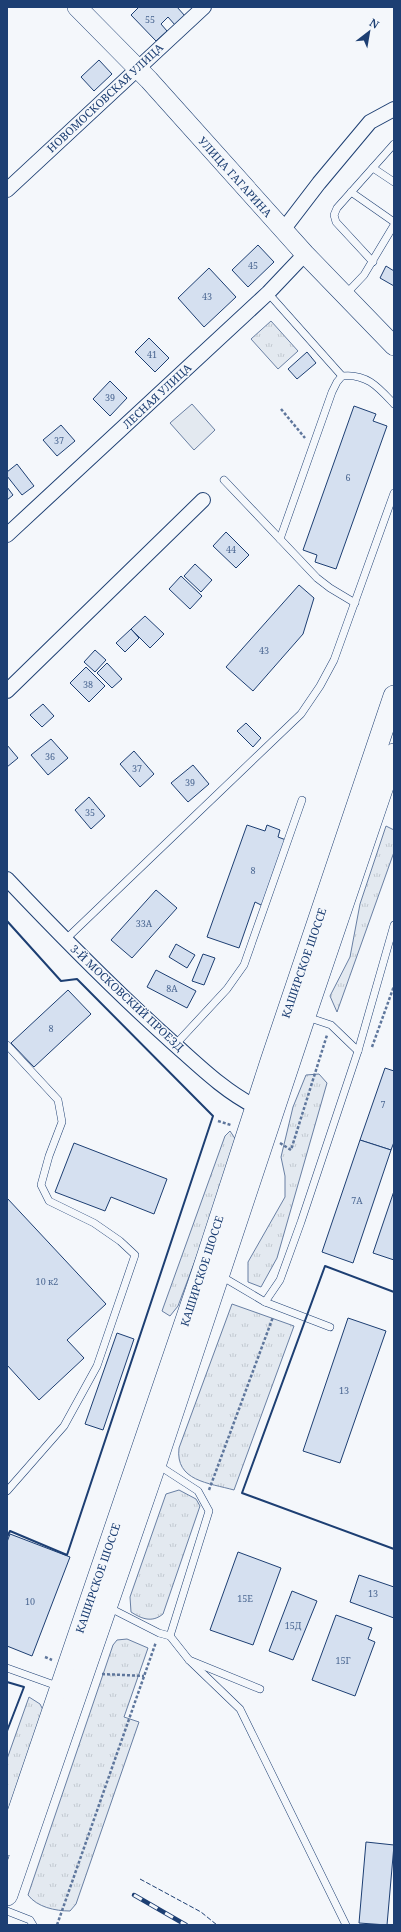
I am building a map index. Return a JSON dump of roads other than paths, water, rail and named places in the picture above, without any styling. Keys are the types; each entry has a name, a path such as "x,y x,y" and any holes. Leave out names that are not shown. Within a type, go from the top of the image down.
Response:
{"main road":[{"name":"КАШИРСКОЕ ШОССЕ","path":"7,1845 203,1270 394,696"},
{"name":"КАШИРСКОЕ ШОССЕ","path":"7,1895 156,1463 394,754"}],"street":[{"name":"УЛИЦА ГАГАРИНА","path":"77,7 137,68 305,254 394,346"},
{"name":"НОВОМОСКОВСКАЯ УЛИЦА","path":"7,190 204,7"},
{"path":"283,230 312,192 370,122 394,109"},
{"name":"ЛЕСНАЯ УЛИЦА","path":"7,536 268,293 305,254"},
{"path":"7,691 203,500"},
{"name":"3-Й МОСКОВСКИЙ ПРОЕЗД","path":"7,879 65,940 175,1045 228,1090 256,1107"}],"lane":[{"path":"373,262 336,222 334,217 335,210 394,144"},
{"path":"373,168 394,182"},
{"path":"351,192 394,222"},
{"path":"345,295 361,279 373,262 394,225"},
{"path":"268,293 342,376 356,376 367,379 394,404"},
{"path":"280,539 312,446 335,387 342,376"},
{"path":"224,480 323,583 355,603"},
{"path":"65,940 301,714 320,686 334,660 394,493"},
{"path":"175,1045 227,989 244,965 302,800"},
{"path":"265,1302 280,1280 358,1051 394,925"},
{"path":"305,1016 331,1025 358,1051"},
{"path":"7,1045 58,1100 62,1122 41,1185 49,1201 94,1222 120,1241 135,1255 96,1366 64,1426 7,1491"},
{"path":"219,1275 265,1302 330,1327"},
{"path":"156,1463 198,1491 209,1512 170,1636"},
{"path":"106,1606 159,1633 170,1636 189,1660 240,1709 346,1925"},
{"path":"189,1660 260,1689"},
{"path":"7,1668 60,1687"},
{"path":"7,1911 31,1923"}],"railway":[{"path":"134,1895 186,1925"}]}
